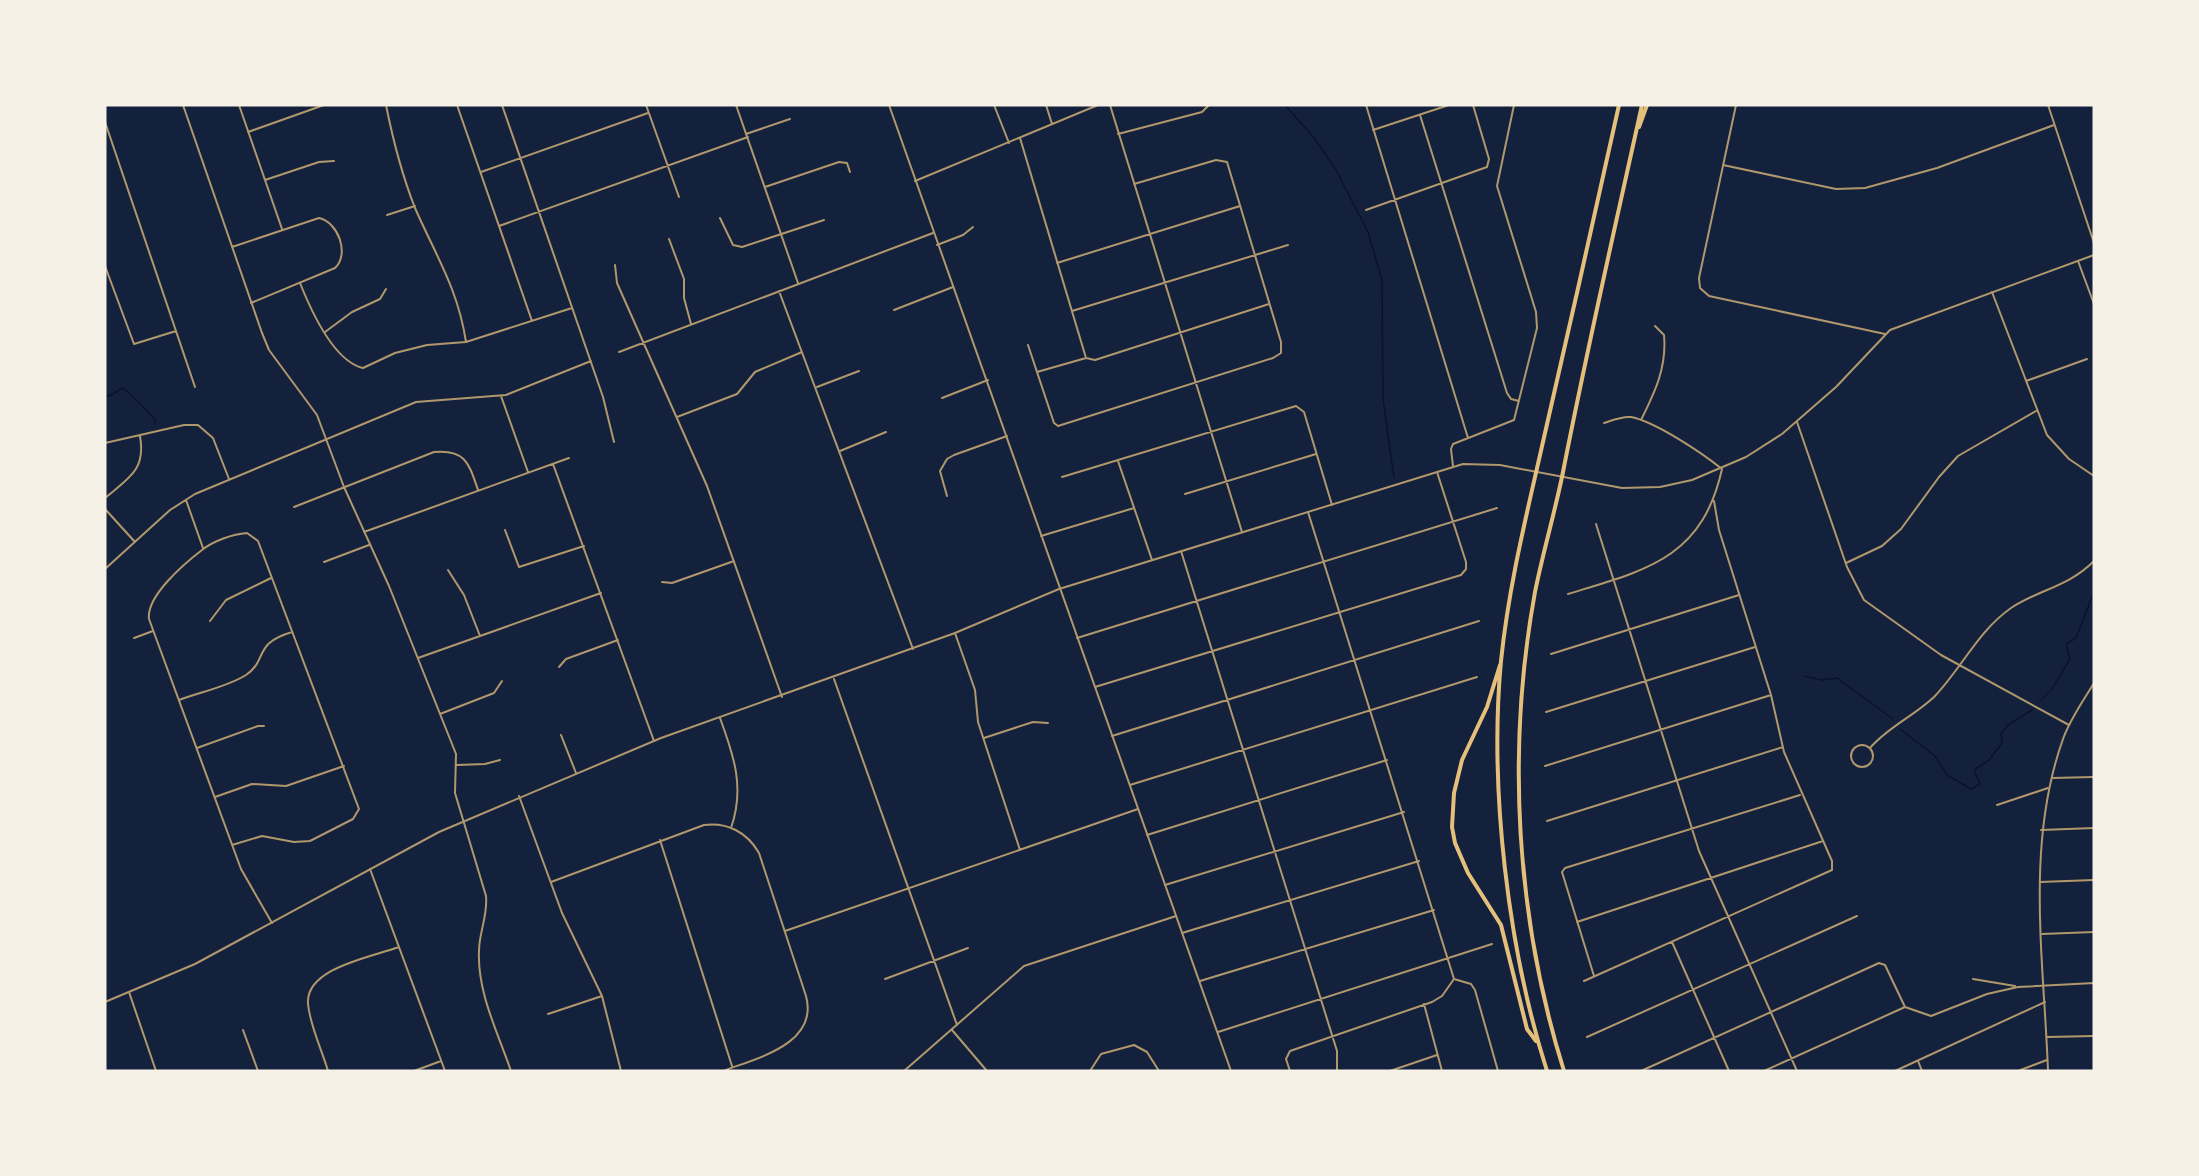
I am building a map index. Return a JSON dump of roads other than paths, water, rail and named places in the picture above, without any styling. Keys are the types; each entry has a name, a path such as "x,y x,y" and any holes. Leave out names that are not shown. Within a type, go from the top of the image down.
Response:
{"highway":[{"path":"1547,1071 1539,1046 1523,973 1501,815 1498,734 1501,662 1519,546 1618,105"},
{"path":"1564,1071 1541,982 1526,892 1518,776 1521,719 1535,593 1642,105"},
{"path":"1634,142 1647,105"},
{"path":"1501,662 1487,707 1462,760 1454,793 1452,827 1455,843 1468,873 1500,925 1527,1029 1539,1046"}],"street":[{"path":"183,105 269,350 311,403 344,487 389,586 456,754 454,784 486,896 488,911 478,948 479,980 511,1071"},
{"path":"239,105 282,229"},
{"path":"248,132 324,105"},
{"path":"386,105 394,145 415,206 453,288 461,311 466,342"},
{"path":"457,105 532,321"},
{"path":"502,105 591,361 614,442"},
{"path":"646,105 679,197"},
{"path":"736,105 798,283"},
{"path":"890,105 937,245 988,380 1059,589 1231,1071"},
{"path":"994,105 1009,143"},
{"path":"1046,105 1052,124"},
{"path":"915,181 1098,105"},
{"path":"1110,105 1163,283 1242,532"},
{"path":"1118,134 1202,112 1209,105"},
{"path":"1366,105 1393,200 1468,438"},
{"path":"1372,130 1449,105"},
{"path":"1366,210 1489,165 1473,105"},
{"path":"1454,466 1451,449 1453,444 1511,423 1516,416 1538,319 1497,186 1514,105"},
{"path":"1736,105 1699,278 1700,288 1708,296 1884,334"},
{"path":"2048,105 2094,243"},
{"path":"481,172 648,113"},
{"path":"1420,115 1507,393 1511,399 1520,401"},
{"path":"500,226 790,119"},
{"path":"105,122 195,387"},
{"path":"1723,165 1836,189 1852,189 1938,168 2054,125"},
{"path":"1020,138 1086,358"},
{"path":"1028,345 1054,423 1058,426 1279,355 1283,347 1229,167 1224,160 1216,160 1134,184"},
{"path":"265,180 319,162 334,161"},
{"path":"765,187 839,162 847,163 850,172"},
{"path":"387,215 415,206"},
{"path":"1057,263 1240,206"},
{"path":"232,247 315,218 323,218 334,227 342,248 342,259 335,268 251,303"},
{"path":"720,218 730,241 737,247 824,220"},
{"path":"937,245 963,235 973,227"},
{"path":"619,352 933,233"},
{"path":"669,239 684,279 684,298 691,324"},
{"path":"1072,311 1288,245"},
{"path":"105,1002 195,964 370,869 463,821 519,796 654,741 955,633 1059,589 1454,466 1485,463 1622,488 1650,488 1692,480 1722,469 1746,458 1797,423 1836,387 1884,334 1896,327 2094,255"},
{"path":"2078,261 2094,304"},
{"path":"615,265 617,283 707,486 782,696"},
{"path":"105,266 132,342 137,345 176,331"},
{"path":"300,283 317,323 348,361 363,368 411,349 466,342 572,308"},
{"path":"894,310 953,287"},
{"path":"325,332 352,312 380,299 386,290"},
{"path":"779,291 817,387 913,649"},
{"path":"1992,292 2036,411 2053,443 2068,459 2094,476"},
{"path":"1037,372 1086,358 1095,360 1270,304"},
{"path":"1641,420 1663,367 1664,335 1655,326"},
{"path":"677,417 737,393 755,372 803,352"},
{"path":"2026,381 2087,359"},
{"path":"105,569 186,500 229,480 416,402 501,396 591,361"},
{"path":"817,387 859,371"},
{"path":"942,398 988,380"},
{"path":"501,396 528,472"},
{"path":"1062,477 1296,406 1304,412 1332,505"},
{"path":"1845,563 1882,546 1901,529 1939,477 1958,456 2036,411"},
{"path":"1604,423 1621,417 1641,420 1698,451 1722,469"},
{"path":"1797,423 1845,563 1853,582 1871,607 1915,639 2069,724"},
{"path":"105,443 184,425 198,425 213,438 229,480"},
{"path":"840,451 886,432"},
{"path":"105,498 135,472 140,464 142,456 140,436"},
{"path":"946,496 940,471 947,459 1007,436"},
{"path":"294,507 434,452 445,451 463,458 470,466 478,490"},
{"path":"1185,494 1316,454"},
{"path":"364,532 569,458"},
{"path":"1118,460 1152,560"},
{"path":"553,464 654,741"},
{"path":"1568,594 1642,571 1667,558 1702,523 1714,501 1722,469"},
{"path":"1095,687 1461,575 1466,569 1466,560 1436,472"},
{"path":"186,500 203,548"},
{"path":"1584,981 1827,874 1833,865 1783,747 1771,695 1719,530 1714,501"},
{"path":"1041,536 1134,508"},
{"path":"1077,638 1497,508"},
{"path":"105,509 135,542"},
{"path":"1308,512 1372,709 1454,979"},
{"path":"1596,524 1676,779 1710,878 1797,1071"},
{"path":"506,531 519,567 584,546"},
{"path":"232,845 262,836 303,842 321,837 353,819 359,809 258,541 252,535 233,535 203,548 150,603 148,610 153,631 214,797 232,845 241,868 272,923"},
{"path":"324,562 369,545"},
{"path":"1181,551 1337,1051 1337,1071"},
{"path":"662,582 672,583 734,561"},
{"path":"1870,748 1889,730 1934,696 1981,634 2000,617 2027,598 2073,580 2094,561"},
{"path":"447,570 464,595 480,636"},
{"path":"210,621 226,600 271,578"},
{"path":"418,658 601,593"},
{"path":"1551,654 1739,595"},
{"path":"1112,736 1479,621"},
{"path":"134,638 153,631"},
{"path":"179,700 245,675 254,666 268,642 293,631"},
{"path":"955,633 975,690 977,717 1020,850"},
{"path":"559,667 566,659 618,640"},
{"path":"1546,712 1756,647"},
{"path":"1130,785 1477,677"},
{"path":"834,678 957,1025"},
{"path":"440,714 494,693 502,681"},
{"path":"2048,1071 2040,882 2041,830 2050,778 2069,724 2094,683"},
{"path":"1545,766 1771,695"},
{"path":"720,718 738,774 739,796 731,828"},
{"path":"984,738 1033,722 1047,723"},
{"path":"196,748 258,726 264,726"},
{"path":"561,735 576,773"},
{"path":"1864,745 1870,748 1873,755 1868,765 1861,767 1854,764 1851,757 1854,747 1864,745"},
{"path":"1547,822 1676,779 1783,747"},
{"path":"457,765 485,764 500,760"},
{"path":"1147,835 1387,760"},
{"path":"214,797 252,784 286,786 344,766"},
{"path":"2050,778 2094,777"},
{"path":"1996,805 2048,788"},
{"path":"1594,976 1562,870 1802,794"},
{"path":"519,796 562,913 602,996 621,1071"},
{"path":"785,931 1138,809"},
{"path":"1166,885 1404,812"},
{"path":"551,882 704,825 731,828 745,836 759,853 806,996 807,1019 790,1043 723,1071"},
{"path":"2041,830 2094,828"},
{"path":"660,840 733,1067"},
{"path":"1577,922 1823,841"},
{"path":"1182,933 1419,861"},
{"path":"370,869 445,1071"},
{"path":"2040,882 2094,880"},
{"path":"1200,981 1434,910"},
{"path":"904,1071 908,1070 1024,966 1176,916"},
{"path":"1587,1037 1857,916"},
{"path":"2042,934 2094,932"},
{"path":"1672,942 1729,1071"},
{"path":"1218,1032 1492,944"},
{"path":"328,1071 308,1006 314,983 330,972 399,947"},
{"path":"885,979 968,948"},
{"path":"1641,1071 1882,963 1905,1007 1919,1014 1934,1016 1987,994 2018,987 2094,983"},
{"path":"1290,1071 1286,1059 1290,1051 1424,1004 1442,996 1454,979"},
{"path":"1454,979 1471,984 1475,990 1498,1071"},
{"path":"1973,979 2018,987"},
{"path":"129,992 156,1071"},
{"path":"548,1014 602,996"},
{"path":"1894,1071 2045,1002"},
{"path":"1424,1004 1442,1071"},
{"path":"1764,1071 1905,1007"},
{"path":"243,1030 258,1071"},
{"path":"952,1030 987,1071"},
{"path":"2047,1037 2094,1036"},
{"path":"1090,1071 1101,1054 1134,1045 1147,1052 1159,1071"},
{"path":"1390,1071 1437,1055"},
{"path":"2018,1071 2048,1060"},
{"path":"414,1071 441,1061"},
{"path":"1918,1061 1922,1071"}],"waterway":[{"path":"1285,105 1315,139 1336,170 1368,232 1382,280 1383,399 1394,478"},
{"path":"105,395 109,396 123,388 154,418 156,421 154,423"},
{"path":"2040,701 2052,689 2070,659 2066,644 2076,638 2094,592"},
{"path":"1804,676 1822,680 1837,678 1893,719"},
{"path":"1900,729 1935,756 1947,775 1971,789 1980,784 1974,770 1989,760 2002,743 2001,734 2008,725 2032,710"}]}
